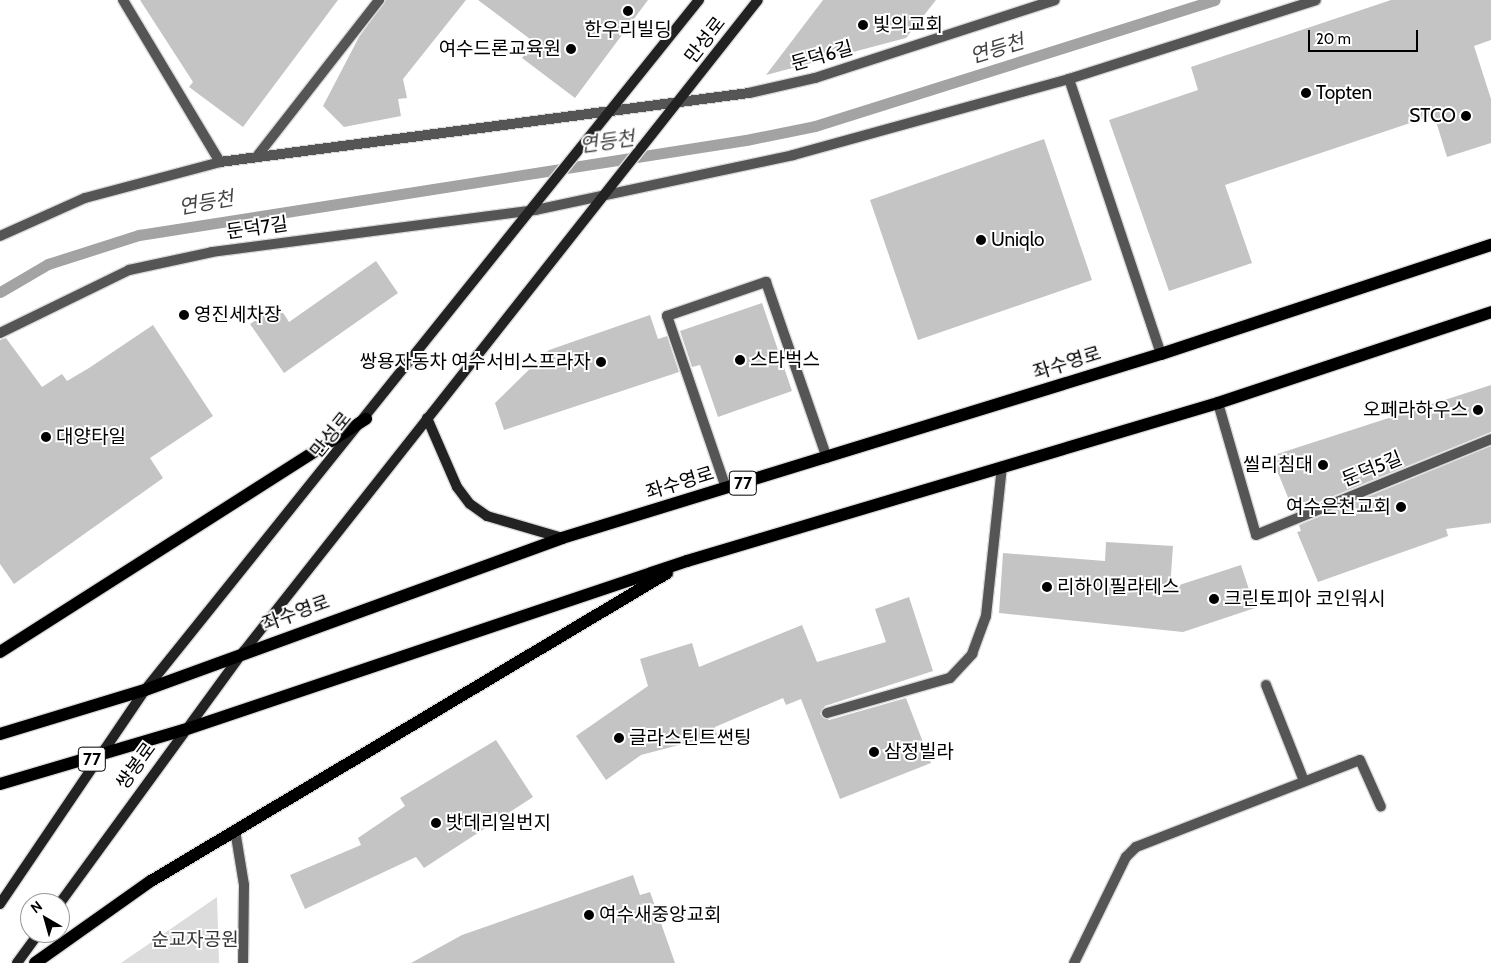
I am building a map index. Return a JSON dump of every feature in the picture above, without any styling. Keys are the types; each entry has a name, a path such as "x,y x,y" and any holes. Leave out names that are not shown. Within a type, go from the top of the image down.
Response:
{"main road":[{"name":"좌수영로","path":"0,734 145,690 244,651 562,538 1160,354 1491,245"},
{"name":"77","path":"0,784 100,757 184,730 687,561 1218,403 1491,312"},
{"path":"0,652 366,419"},
{"path":"35,963 151,880 687,561"}],"street":[{"path":"124,0 220,162"},
{"path":"258,155 378,0"},
{"name":"만성로","path":"145,690 535,210 700,0"},
{"name":"만성로","path":"605,192 680,101 758,0"},
{"name":"둔덕6길","path":"680,101 749,93 816,78 1055,0"},
{"name":"둔덕7길","path":"0,333 95,285 169,260 535,210 605,192 793,156 1069,79 1316,0"},
{"path":"1069,79 1160,354"},
{"path":"0,236 85,198 220,162 258,155 680,101"},
{"path":"244,651 605,192"},
{"path":"726,488 667,316 766,282 827,458"},
{"name":"둔덕5길","path":"1218,403 1256,535 1491,439"},
{"path":"427,418 457,487 470,504 487,516 562,538"},
{"path":"827,713 950,678 972,654 986,616 1002,467"},
{"name":"쌍봉로","path":"67,893 184,730 244,651"},
{"path":"1266,685 1304,782"},
{"name":"쌍봉로","path":"0,904 145,690"},
{"path":"1074,963 1132,850 1360,760 1381,807"},
{"path":"235,830 244,884 243,963"},
{"path":"17,963 32,943"}],"green space":[{"name":"순교자공원","path":"217,897 219,963 121,963"}],"building":[{"path":"140,0 338,0 243,127 189,87 193,82"},
{"path":"386,0 466,0 403,79 407,98 398,99 401,116 344,127 323,106 359,37"},
{"path":"478,0 648,0 575,98 522,58 534,42"},
{"path":"823,0 936,0 906,38 766,75"},
{"path":"1391,0 1491,0 1491,40 1474,46 1491,99 1491,143 1447,157 1434,115 1225,185 1252,263 1169,291 1109,120 1198,90 1191,67"},
{"name":"Uniqlo","path":"1044,139 1092,280 918,340 870,200"},
{"path":"376,261 398,293 284,373 250,324 278,305 289,322"},
{"name":"스타벅스","path":"762,303 792,391 718,417 700,365 692,367 680,331"},
{"name":"쌍용자동차 여수서비스프라자","path":"650,315 658,339 667,336 679,372 504,430 495,403 549,350"},
{"path":"153,325 213,416 150,458 163,478 14,584 0,564 0,340 6,338 42,387 62,374 67,381"},
{"path":"1491,385 1491,432 1294,512 1271,456"},
{"name":"여수은천교회","path":"1491,446 1491,523 1446,529 1448,536 1318,582 1297,532 1301,531 1299,525"},
{"path":"1106,542 1173,546 1170,588 1241,565 1255,608 1183,632 999,613 1003,553 1105,561"},
{"path":"909,597 933,671 825,706 820,714 829,720 906,698 931,763 840,799 801,699 786,705 783,698 715,727 717,735 641,755 606,780 576,736 648,686 640,659 692,643 699,667 802,625 817,662 886,642 875,609"},
{"path":"496,740 533,797 424,868 416,857 305,909 290,875 361,845 358,838 405,806 400,798"},
{"name":"여수새중앙교회","path":"633,875 640,895 650,892 675,963 411,963 462,935"}],"waterway":[{"name":"연등천","path":"0,292 48,264 139,235 746,140 815,126 1215,0"}],"place":[{"name":"한우리빌딩","path":"628,11"},
{"name":"빛의교회","path":"863,25"},
{"name":"여수드론교육원","path":"571,49"},
{"name":"Topten","path":"1306,93"},
{"name":"STCO","path":"1466,116"},
{"name":"Uniqlo","path":"981,240"},
{"name":"영진세차장","path":"184,315"},
{"name":"스타벅스","path":"740,360"},
{"name":"쌍용자동차 여수서비스프라자","path":"601,362"},
{"name":"오페라하우스","path":"1478,410"},
{"name":"대양타일","path":"46,437"},
{"name":"씰리침대","path":"1323,465"},
{"name":"여수은천교회","path":"1401,507"},
{"name":"리하이필라테스","path":"1047,587"},
{"name":"크린토피아 코인워시","path":"1214,599"},
{"name":"글라스틴트썬팅","path":"619,738"},
{"name":"삼정빌라","path":"874,752"},
{"name":"밧데리일번지","path":"436,823"},
{"name":"여수새중앙교회","path":"589,915"}]}
